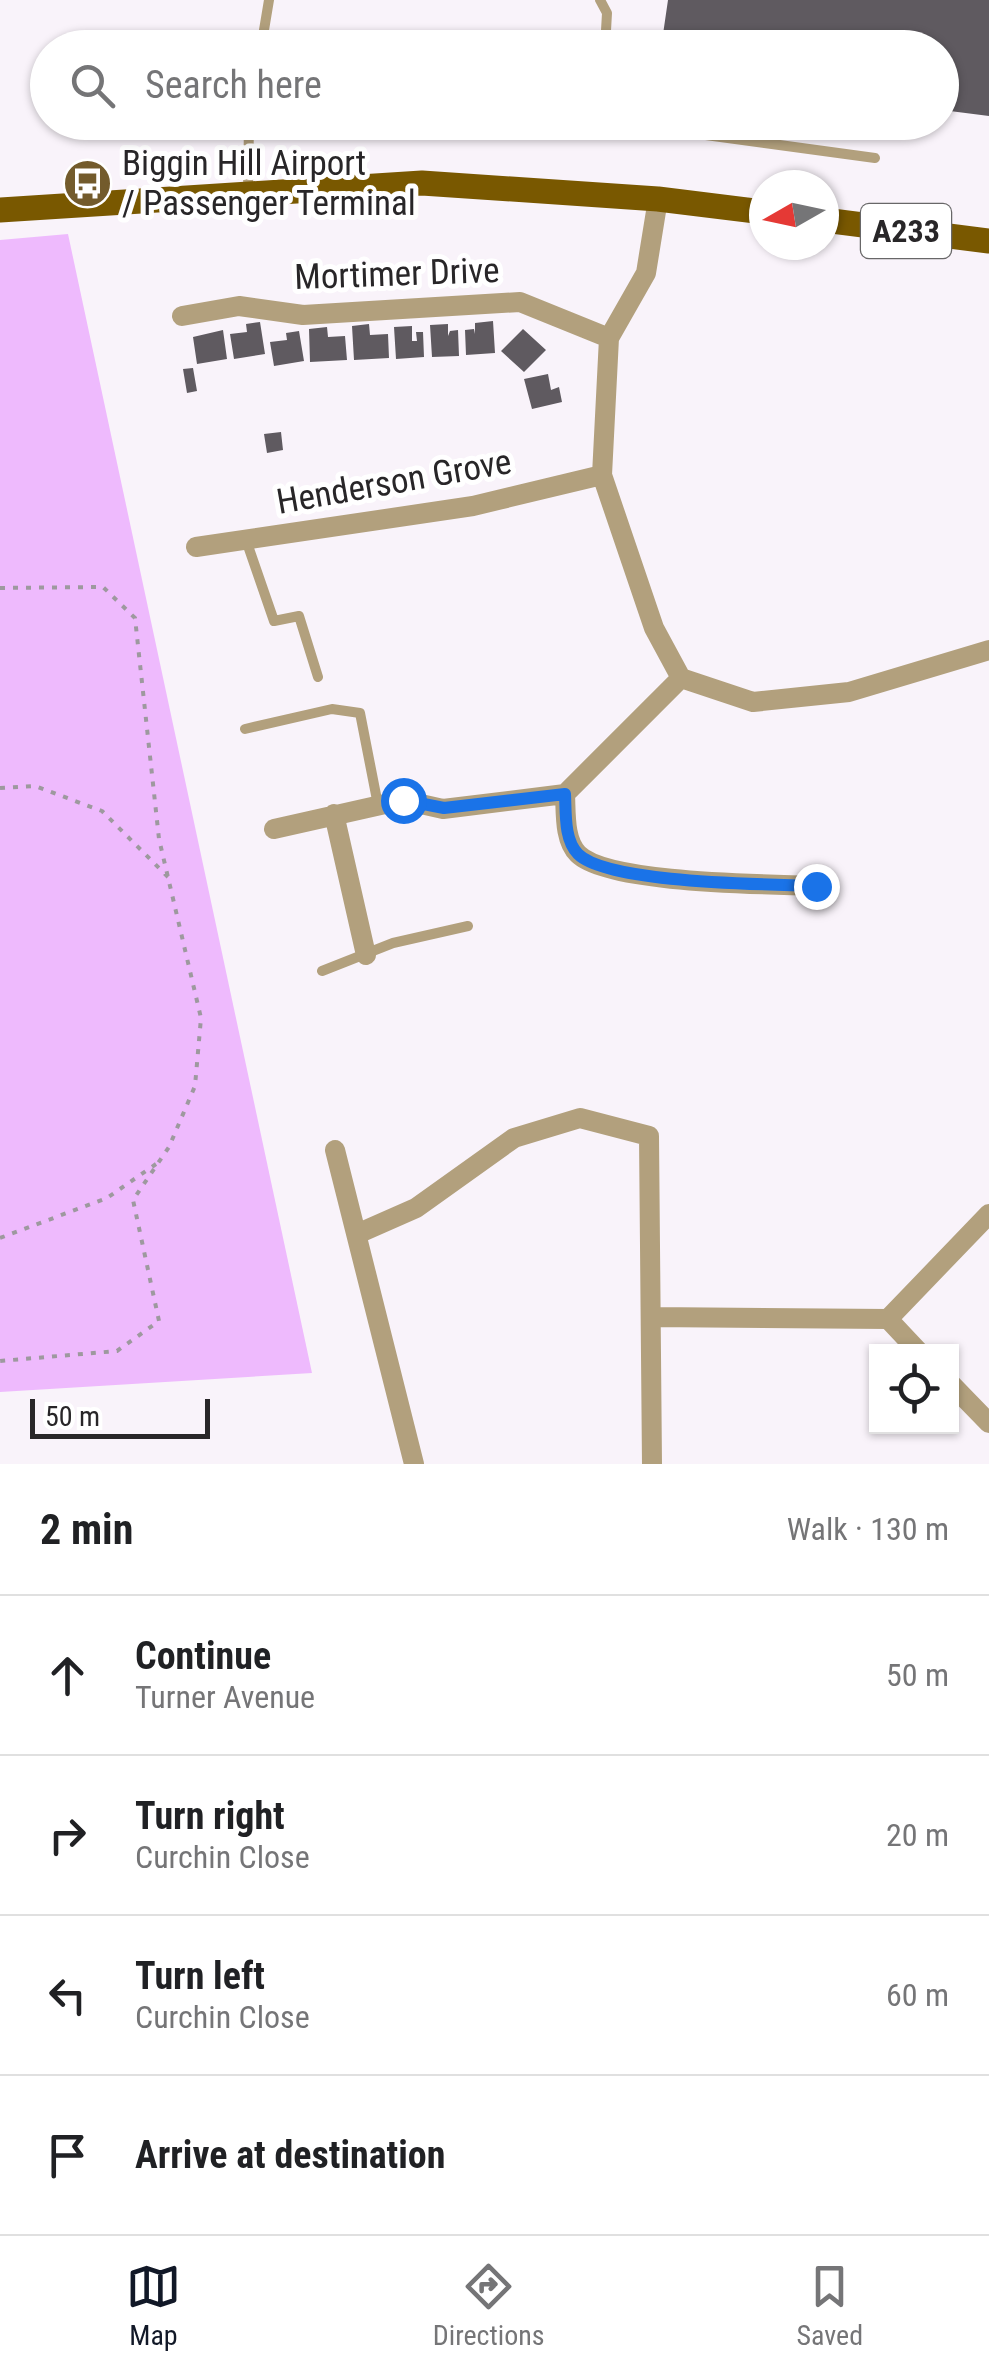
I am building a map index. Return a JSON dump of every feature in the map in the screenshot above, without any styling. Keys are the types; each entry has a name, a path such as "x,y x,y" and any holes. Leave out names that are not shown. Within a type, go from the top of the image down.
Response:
{"main road":[{"path":"0,210 422,183 658,199 749,210"},
{"name":"A233","path":"839,222 989,241"}],"street":[{"path":"658,199 646,274 609,338 602,474 654,628 681,678 753,702 848,692 989,650"},
{"name":"Mortimer Drive","path":"182,316 239,306 303,315 520,302 609,338"},
{"name":"Henderson Grove","path":"196,547 473,506 602,474"},
{"path":"274,830 403,800 444,808 565,794 681,678"},
{"path":"565,794 567,830 575,852 594,866 662,877 816,886"},
{"path":"334,814 366,955"},
{"path":"357,1234 416,1208 514,1138 580,1118 649,1136 652,1464"},
{"path":"336,1150 414,1464"},
{"path":"652,1318 888,1319 989,1214"},
{"path":"888,1319 911,1344"},
{"path":"959,1392 989,1424"}],"lane":[{"path":"264,30 269,0"},
{"path":"600,0 607,13 607,30"},
{"path":"248,193 249,140"},
{"path":"742,140 875,158"},
{"path":"246,540 274,622 299,616 318,677"},
{"path":"245,729 332,708 360,714 378,805"},
{"path":"322,971 416,936 468,926"}],"path":[{"path":"0,588 103,587 135,618 152,785 168,877 201,1018 194,1086 169,1148 133,1200 160,1321 117,1351 0,1361"},
{"path":"0,788 35,786 102,812 168,877"},
{"path":"0,1238 108,1198 160,1161"}],"shaded area":[{"path":"68,234 312,1373 0,1392 0,240"}],"building":[{"path":"668,0 989,0 989,116 959,112 959,30 664,30"},
{"path":"493,321 495,353 466,355 465,330 474,329 475,334 475,323"},
{"path":"260,322 265,354 234,359 230,334 247,332 246,324"},
{"path":"369,324 370,335 388,334 389,358 354,360 352,326"},
{"path":"448,324 448,336 450,331 458,330 459,356 432,357 430,325"},
{"path":"412,326 412,341 417,341 416,332 423,332 424,357 396,359 394,327"},
{"path":"327,327 328,337 345,336 347,360 310,362 309,329"},
{"path":"523,329 546,350 524,372 501,351"},
{"path":"223,330 227,359 197,364 193,337"},
{"path":"299,331 304,361 274,366 270,342 287,340 286,333"},
{"path":"193,368 197,391 187,393 183,369"},
{"path":"548,374 551,390 559,387 562,402 532,409 524,379"},
{"path":"281,432 283,450 267,453 264,434"}],"place":[{"name":"Biggin Hill Airport / Passenger Terminal","path":"87,183"}],"route":[{"path":"403,800 444,808 565,794 567,830 575,852 594,866 662,877 816,886"}]}
